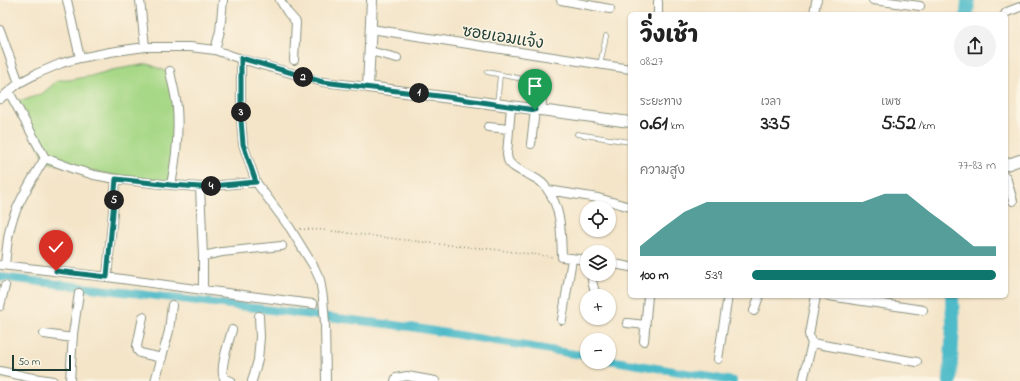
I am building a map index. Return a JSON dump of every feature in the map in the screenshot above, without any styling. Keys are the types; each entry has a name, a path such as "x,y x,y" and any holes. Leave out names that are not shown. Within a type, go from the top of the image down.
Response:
{"street":[{"path":"67,0 80,58"},
{"path":"140,0 145,47"},
{"path":"215,50 220,31 223,0"},
{"path":"280,0 296,22 294,60"},
{"path":"368,87 372,0"},
{"path":"562,0 610,9"},
{"path":"814,12 817,0"},
{"path":"873,0 920,6"},
{"path":"658,2 658,12"},
{"path":"1007,12 1020,7"},
{"name":"ซอยเอมแจ้ง","path":"371,29 628,69"},
{"path":"0,30 19,83"},
{"path":"0,99 19,83 36,74 62,63 80,58 145,47 190,47 215,50 311,79 336,84 447,97 511,107 628,122"},
{"path":"370,51 397,58"},
{"path":"241,58 241,120 243,144 256,182 290,228 314,267 320,280 325,324 326,381"},
{"path":"170,71 177,107 177,132 171,185"},
{"path":"531,144 544,81"},
{"path":"9,92 45,158 74,169 94,175 116,179 171,185 200,187 256,182"},
{"path":"511,107 507,154 508,160 516,168 534,178 548,190 558,210 562,257 580,259"},
{"path":"488,128 509,129"},
{"path":"45,158 20,200 14,214 3,265 313,304"},
{"path":"1008,164 1020,160"},
{"path":"107,277 116,179"},
{"path":"1008,185 1013,201"},
{"path":"200,187 203,290"},
{"path":"548,190 598,198 628,206"},
{"path":"203,256 222,252 282,246"},
{"path":"562,320 572,258"},
{"path":"616,265 628,267"},
{"path":"0,306 5,286"},
{"path":"70,381 73,338 79,292"},
{"path":"644,341 648,298"},
{"path":"718,359 728,298"},
{"path":"754,311 758,298"},
{"path":"803,381 812,343 809,334 816,298"},
{"path":"842,298 923,310"},
{"path":"155,381 169,331 172,305"},
{"path":"252,381 258,360 260,337 259,316"},
{"path":"143,317 137,346 138,351 140,353 162,358"},
{"path":"627,323 646,325"},
{"path":"231,381 224,378 222,375 222,368 232,330"},
{"path":"44,334 73,338"},
{"path":"812,343 917,362"},
{"path":"0,371 28,379 53,381"},
{"path":"395,381 396,378 407,376 435,381"}],"lane":[{"path":"600,65 606,36"},
{"path":"487,72 523,79"},
{"path":"497,105 500,75"},
{"path":"577,134 628,142"}],"path":[{"path":"290,228 324,230 562,257"}],"green space":[{"path":"148,64 168,72 174,108 174,157 169,182 113,175 46,162 17,100 25,100 43,93 58,80 69,80 112,70"}],"waterway":[{"path":"967,12 968,0"},
{"path":"0,277 410,327 580,355"},
{"path":"950,381 953,324 952,298"},
{"path":"616,361 733,381"}],"route":[{"path":"56,271 107,277 116,179 200,187 256,182 243,144 241,120 241,58 323,82 447,97 535,110"}]}
